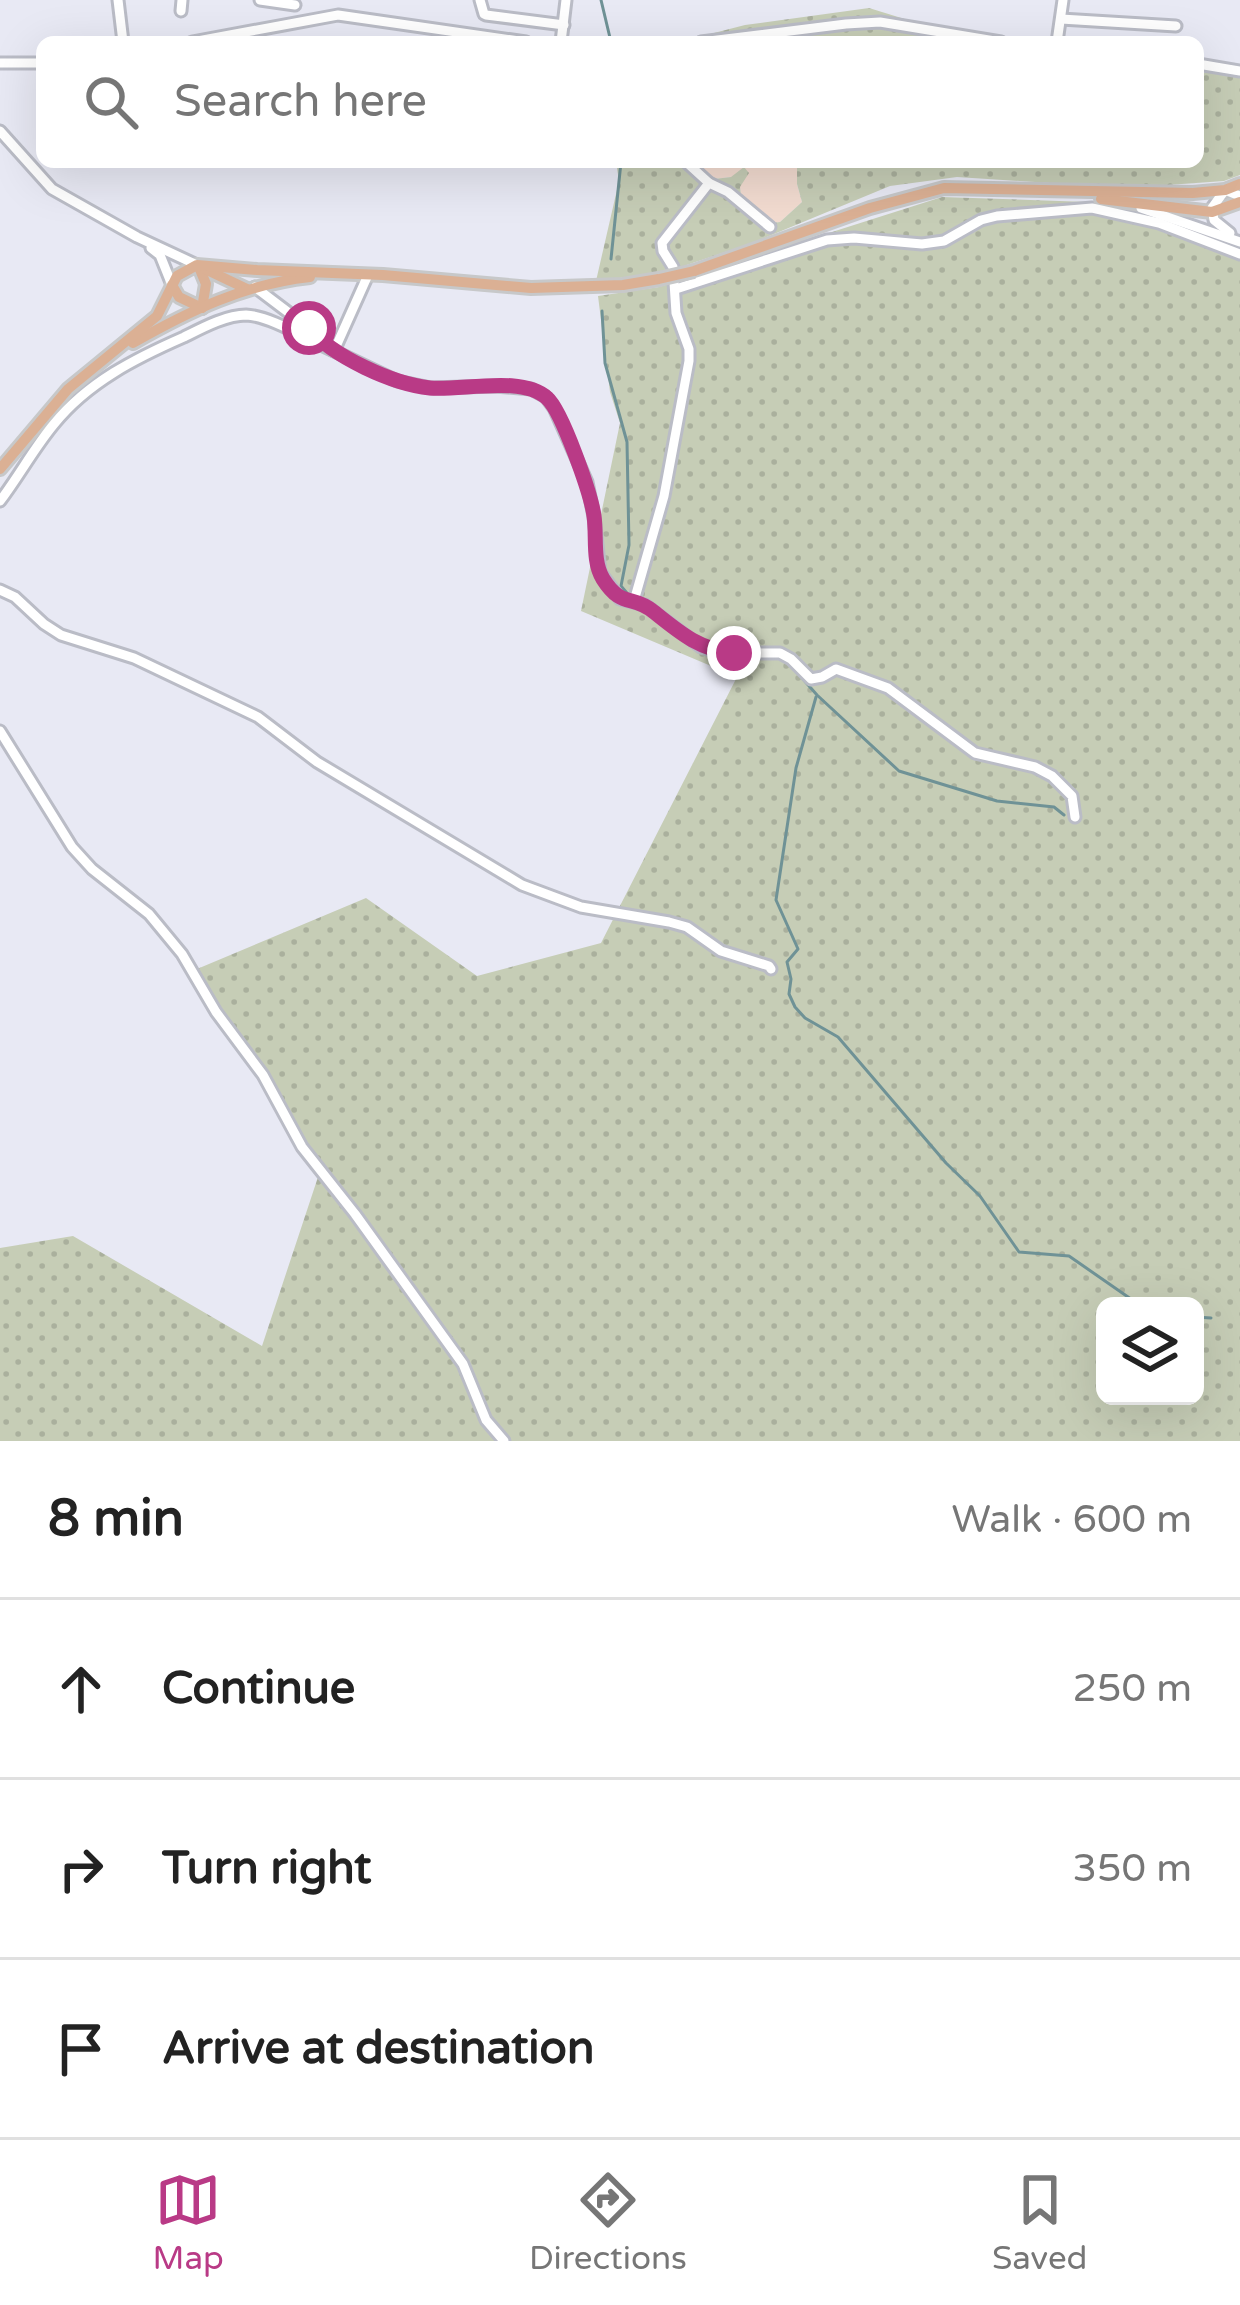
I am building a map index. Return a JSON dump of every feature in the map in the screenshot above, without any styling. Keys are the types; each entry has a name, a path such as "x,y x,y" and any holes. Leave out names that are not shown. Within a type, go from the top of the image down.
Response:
{"main road":[{"path":"0,470 68,389 158,316 182,271 197,265 531,288 594,287 694,271 870,208 944,188 1157,194 1225,190 1240,184"},
{"path":"1045,190 1212,212 1240,199"},
{"path":"197,265 227,282 251,288"},
{"path":"197,265 206,284 202,308"},
{"path":"99,363 228,295 307,277 383,275"},
{"path":"172,285 179,297 202,308"}],"street":[{"path":"118,0 122,36"},
{"path":"260,0 296,2 298,23"},
{"path":"480,0 487,15 564,25"},
{"path":"562,36 566,0"},
{"path":"1058,36 1063,0"},
{"path":"225,36 338,15 487,36"},
{"path":"1061,19 1176,26"},
{"path":"749,36 880,22 965,36"},
{"path":"0,64 36,63"},
{"path":"1204,65 1240,71"},
{"path":"0,130 52,189 197,265"},
{"path":"693,168 770,227"},
{"path":"634,601 664,496 689,361 676,313 673,266 662,243 709,183"},
{"path":"1240,199 1225,190 1212,212 1219,226 1240,240"},
{"path":"1100,198 1240,240"},
{"path":"676,289 827,241 854,238 922,244 944,241 997,216 1092,208 1159,223 1240,254"},
{"path":"137,237 160,255 172,285"},
{"path":"764,259 767,244"},
{"path":"743,253 764,259"},
{"path":"333,351 368,275"},
{"path":"251,288 309,328 333,351"},
{"path":"0,501 54,424 116,370 232,317 265,319 398,381 430,388 531,389 554,408 586,482 599,572 620,599 645,605 713,651 780,653 811,679 836,669 888,688 975,753 1035,767 1052,776 1072,796 1075,817"},
{"path":"1,589 61,635 134,658 258,716 317,762 522,885 581,907 687,927 721,951 771,969"},
{"path":"0,731 71,847 149,914 182,954 216,1012 263,1075 302,1147 463,1364 486,1420 504,1441"}],"shaded area":[{"path":"700,168 797,168 802,202 773,223 741,195 731,177 714,179"}],"green space":[{"path":"869,8 960,36 702,36 745,25"},
{"path":"1204,72 1240,75 1240,175 1224,181 1126,188 957,177 890,186 755,242 666,272 596,281 619,181 617,168 700,168 714,179 731,177 745,168 749,173 740,187 741,195 773,223 802,202 797,168 1204,168"},
{"path":"942,197 1088,202 1240,260 1240,1441 0,1441 0,1248 73,1236 262,1346 320,1171 197,969 366,898 477,976 601,943 737,677 581,611 620,423 610,392 598,296 659,287"}],"waterway":[{"path":"601,0 610,36"},
{"path":"611,259 620,168"},
{"path":"602,311 605,363 627,442 629,545 621,586 632,599"},
{"path":"643,610 688,643"},
{"path":"788,662 899,771 997,801 1054,807 1064,815"},
{"path":"816,697 796,768 776,900 798,949 787,962 789,994 795,1007 838,1037 980,1196 1019,1252 1069,1256 1128,1297"},
{"path":"1204,1318 1211,1318"}],"route":[{"path":"309,328 332,350 398,381 430,388 531,389 546,397 586,482 599,572 606,584 620,599 645,605 700,647 734,653"}]}
